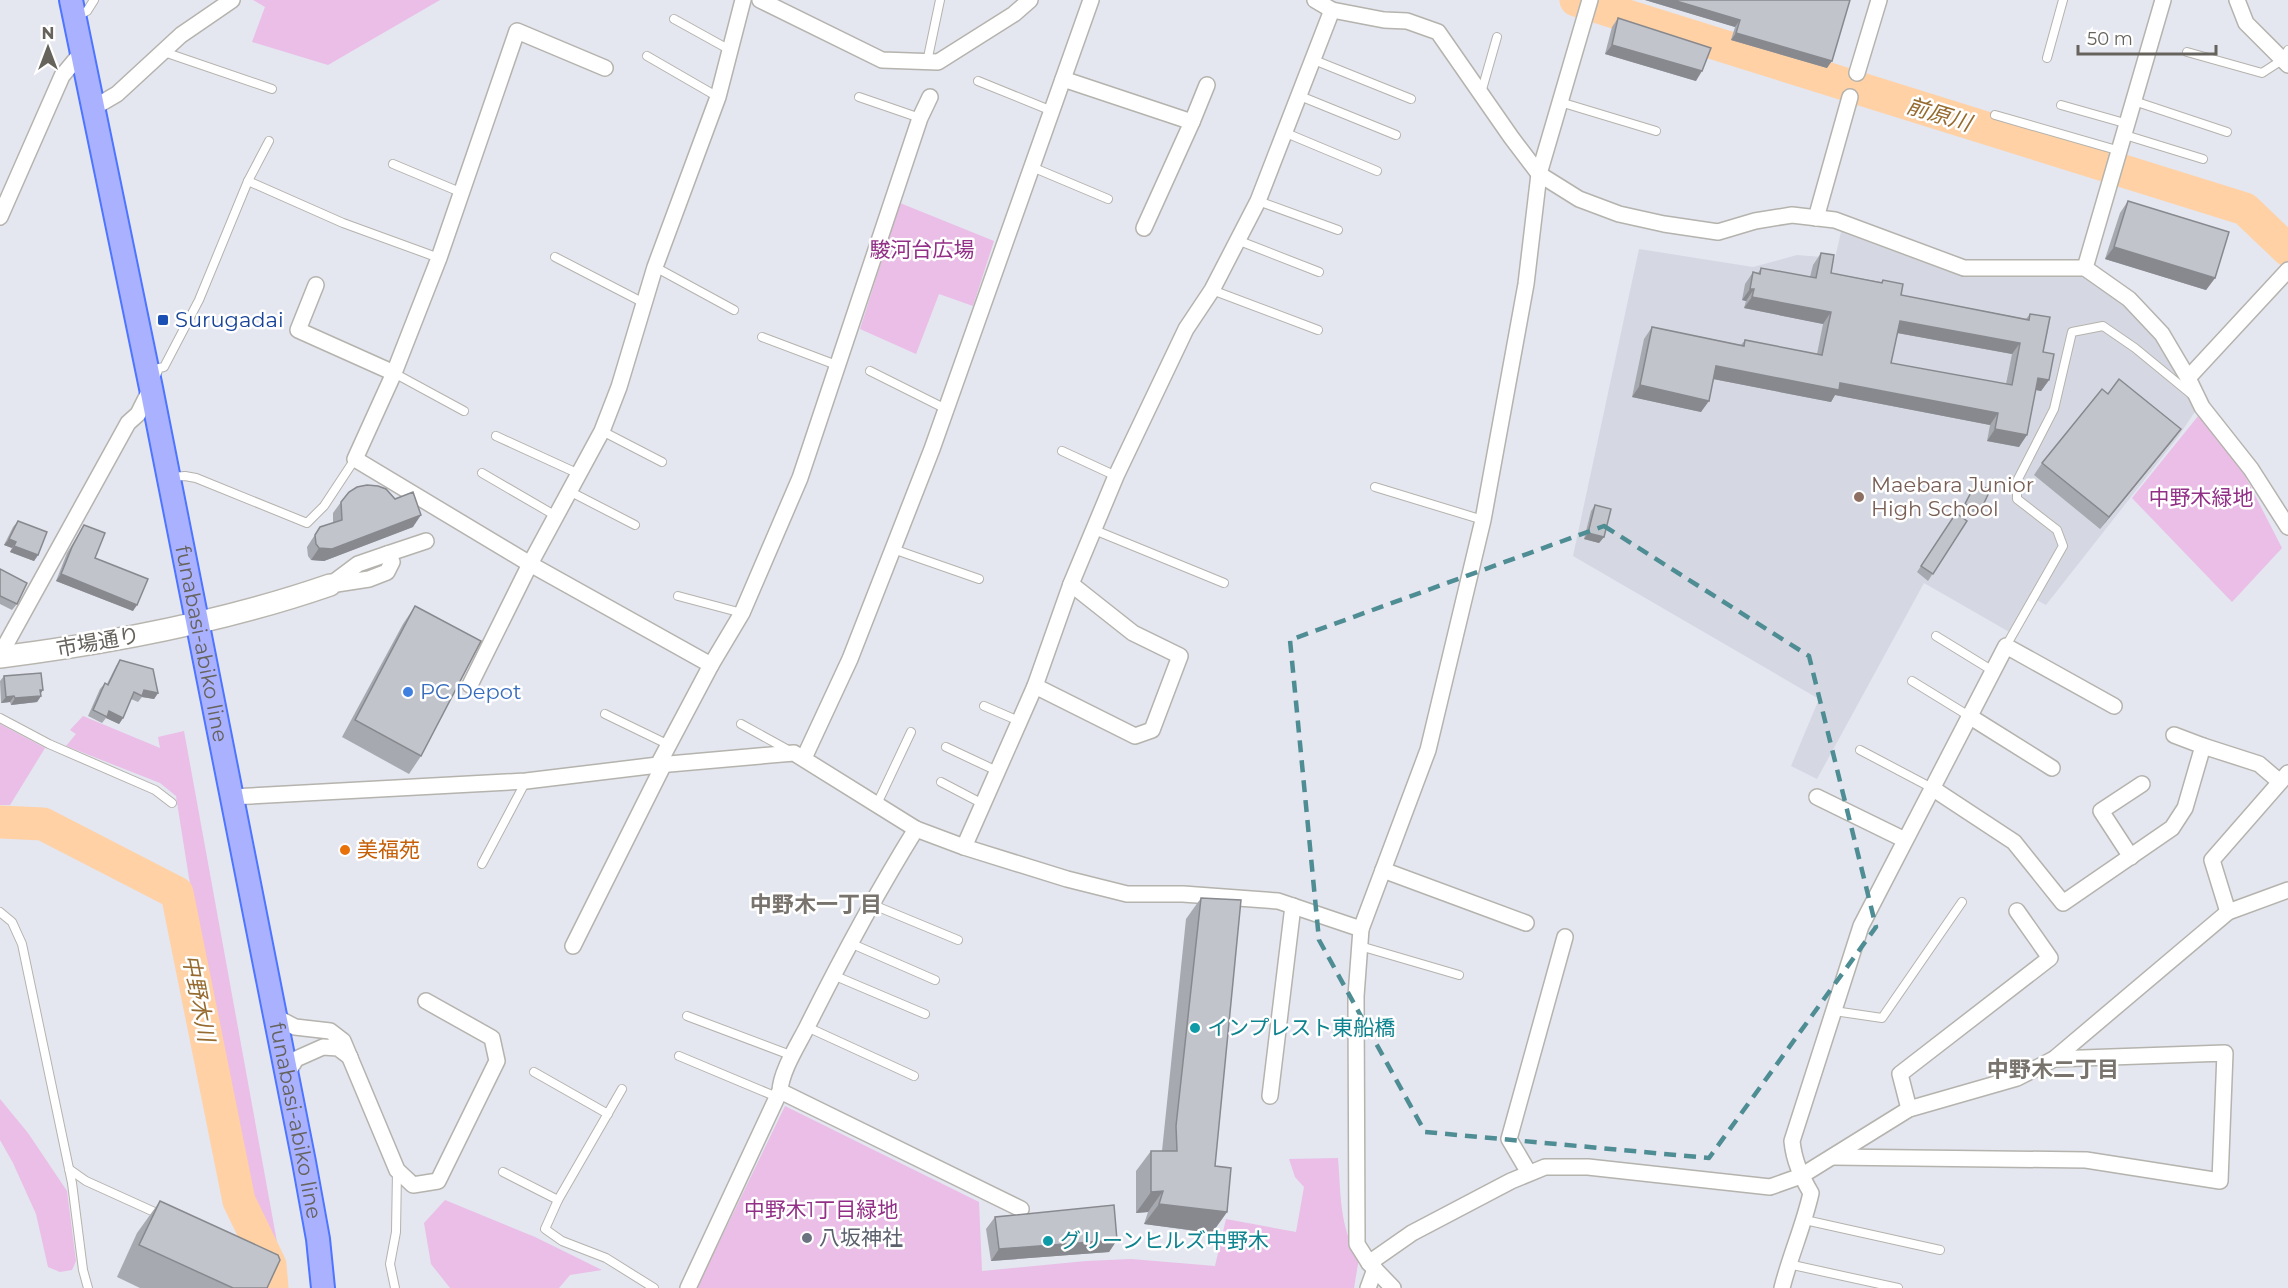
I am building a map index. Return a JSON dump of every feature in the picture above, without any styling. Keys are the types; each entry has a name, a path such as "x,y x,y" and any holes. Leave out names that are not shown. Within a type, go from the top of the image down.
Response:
{"main road":[{"name":"funabasi-abiko line","path":"72,9 151,388 276,1017 318,1239 323,1288"}],"street":[{"path":"93,108 117,94 182,35 232,0"},
{"path":"470,685 530,564 602,431 619,387 655,267 718,97 743,0"},
{"path":"760,0 882,60 927,62 938,62 1016,7 1030,0"},
{"path":"799,756 850,659 893,549 946,409 1091,0"},
{"path":"1315,0 1332,10 1384,20 1407,21 1438,32 1539,174 1579,199 1619,214 1718,232 1755,221 1792,215 1835,220 1964,268 2085,268 2129,298 2162,334 2188,378 2202,408 2251,469 2288,527"},
{"path":"1393,1288 1372,1266 1357,1244 1356,996 1361,928 1428,750 1483,520 1526,284 1539,174 1590,0"},
{"path":"1857,73 1879,0"},
{"path":"2085,268 2163,0"},
{"path":"2237,0 2246,24 2286,58"},
{"path":"964,847 1035,686 1092,529 1186,329 1212,290 1258,201 1332,10"},
{"path":"605,68 517,31 439,258 394,373 355,459 530,564 711,665"},
{"path":"0,217 62,76 82,52"},
{"path":"1063,79 1192,122"},
{"path":"1144,228 1207,86"},
{"path":"573,946 669,745 711,665 742,613 800,478 920,118 930,97"},
{"path":"1816,218 1850,97"},
{"path":"2188,378 2288,270"},
{"path":"316,285 297,330 394,373"},
{"path":"0,656 128,423 138,414 151,388"},
{"path":"330,585 369,579 387,572 392,562 387,554 426,541"},
{"path":"1035,686 1135,736 1152,730 1180,656 1133,633 1071,584"},
{"name":"市場通り","path":"0,656 89,646 196,623 279,603 330,585"},
{"path":"1782,1288 1788,1264 1805,1220 1811,1193 1801,1176 1793,1154 1792,1141 1861,926 2006,646 2114,706"},
{"path":"1969,716 2052,768"},
{"path":"2174,735 2259,764 2284,778 2212,860 2228,912"},
{"path":"1932,788 2014,842 2063,903 2172,828 2185,808 2203,746"},
{"path":"231,797 526,782 661,764 799,756 916,829 964,847 1067,879 1127,894 1183,894 1278,901 1361,928"},
{"path":"2131,857 2101,811 2142,784"},
{"path":"1816,797 1905,840"},
{"path":"688,1288 779,1094 781,1084 807,1027 871,904 916,829"},
{"path":"1383,870 1527,923"},
{"path":"1368,1288 1372,1266 1412,1233 1545,1167 1588,1167 1770,1187 1801,1176 1909,1109 2017,1078 2054,1059 2228,912 2288,890"},
{"path":"1270,1096 1293,906"},
{"path":"1909,1109 1900,1074 2050,958 2017,911"},
{"path":"1530,1173 1509,1139 1565,938"},
{"path":"276,1017 294,1027 330,1031 343,1041 397,1170 413,1185 438,1181 497,1061 492,1038 426,1001"},
{"path":"286,1074 296,1059 323,1047 338,1048 352,1059"},
{"path":"1833,1157 2086,1160 2220,1181 2225,1053 2054,1059"},
{"path":"779,1094 1021,1209"}],"lane":[{"path":"72,9 87,11 94,0"},
{"path":"927,62 940,0"},
{"path":"2047,58 2063,0"},
{"path":"674,19 730,50"},
{"path":"1481,93 1497,37"},
{"path":"164,52 272,89"},
{"path":"2187,52 2262,73 2286,58"},
{"path":"647,56 718,97"},
{"path":"1314,60 1411,99"},
{"path":"978,81 1052,111"},
{"path":"1300,96 1396,135"},
{"path":"860,97 920,118"},
{"path":"2134,101 2227,132"},
{"path":"1560,102 1656,131"},
{"path":"2061,105 2203,159"},
{"path":"1995,115 2117,162"},
{"path":"1286,133 1377,171"},
{"path":"151,388 159,368 164,367 199,300 248,181 269,141"},
{"path":"393,164 460,192"},
{"path":"1032,167 1108,199"},
{"path":"248,181 343,224 439,258"},
{"path":"1258,201 1338,230"},
{"path":"1237,240 1319,272"},
{"path":"555,257 644,303"},
{"path":"655,267 734,310"},
{"path":"1212,290 1318,330"},
{"path":"2006,646 2062,546 2057,530 2016,499 2016,481 2054,409 2072,332 2103,326 2135,348 2197,399"},
{"path":"762,337 839,366"},
{"path":"870,372 946,409"},
{"path":"394,373 464,411"},
{"path":"602,431 662,462"},
{"path":"496,436 579,474"},
{"path":"1062,452 1116,476"},
{"path":"168,477 196,478 308,523 324,506 355,459"},
{"path":"482,473 556,516"},
{"path":"1375,487 1483,520"},
{"path":"569,491 635,525"},
{"path":"1092,529 1224,583"},
{"path":"893,549 979,579"},
{"path":"678,596 742,613"},
{"path":"1936,636 1993,671"},
{"path":"1912,681 1969,716"},
{"path":"984,706 1019,721"},
{"path":"605,714 669,745"},
{"path":"0,718 48,744 155,790 172,803"},
{"path":"741,724 799,756"},
{"path":"877,804 911,732"},
{"path":"946,747 997,771"},
{"path":"1860,750 1932,788"},
{"path":"482,864 526,782"},
{"path":"941,782 983,804"},
{"path":"1834,1011 1882,1018 1962,902"},
{"path":"871,904 958,940"},
{"path":"0,912 12,922 22,944 69,1168 83,1270 88,1288"},
{"path":"850,943 935,980"},
{"path":"1360,946 1459,975"},
{"path":"833,975 926,1014"},
{"path":"687,1017 793,1056"},
{"path":"807,1027 914,1076"},
{"path":"680,1056 779,1094"},
{"path":"534,1072 608,1114"},
{"path":"622,1089 558,1200 545,1229 562,1241 606,1258 654,1288"},
{"path":"69,1168 86,1181 171,1220"},
{"path":"395,1288 390,1264 396,1232 397,1170"},
{"path":"503,1173 558,1200"},
{"path":"1805,1220 1940,1250"},
{"path":"1788,1264 1898,1288"}],"highlighted area":[{"path":"1604,526 1809,656 1876,927 1709,1158 1425,1132 1319,940 1290,640"}],"shaded area":[{"name":"Maebara Junior High School","path":"1841,232 1961,276 2083,275 2124,300 2145,324 2170,362 2196,410 2178,437 2046,605 2029,596 2011,633 1924,583 1817,779 1791,766 1819,699 1573,556 1639,249 1753,267 1797,255 1835,258"}],"green space":[{"path":"253,0 440,0 328,65 252,42 265,7"},
{"name":"駿河台広場","path":"900,203 994,241 973,306 939,294 916,354 860,329"},
{"name":"中野木緑地","path":"2199,415 2244,474 2282,548 2232,602 2132,498"},
{"path":"83,716 160,748 158,737 184,731 279,1253 256,1214 189,878 176,796 160,783 66,746 76,734 70,730"},
{"path":"0,724 45,748 10,805 0,805"},
{"path":"0,1099 28,1133 67,1191 76,1261 72,1270 60,1272 48,1267 36,1214 0,1140"},
{"name":"中野木1丁目緑地","path":"785,1106 979,1202 982,1271 1131,1259 1215,1266 1226,1219 1296,1232 1304,1187 1295,1177 1289,1159 1338,1158 1344,1223 1352,1247 1359,1258 1354,1288 697,1288"},
{"path":"445,1200 535,1237 602,1270 570,1275 559,1288 450,1288 431,1264 424,1223"}],"building":[{"path":"1673,0 1850,0 1832,61 1736,33 1740,20"},
{"path":"1618,18 1711,48 1702,71 1612,45"},
{"path":"2128,201 2229,232 2215,278 2114,247"},
{"path":"1821,253 1834,255 1831,273 1882,283 1883,280 1903,284 1901,295 2029,320 2030,314 2050,317 2043,352 2054,354 2049,380 2038,378 2027,435 1995,429 1998,413 1840,383 1839,390 1716,366 1709,401 1640,385 1652,327 1744,346 1745,340 1822,355 1831,312 1752,297 1754,289 1750,289 1753,272 1760,274 1761,268 1816,278","holes":["1900,321 2020,343 2012,385 1891,363"]},
{"path":"2119,379 2181,429 2109,517 2042,463 2102,389 2108,394"},
{"path":"1976,483 1990,490 1980,512 1965,504"},
{"path":"367,485 386,489 395,499 413,492 421,515 332,549 319,548 315,535 320,527 342,520 341,502 349,492"},
{"path":"1595,505 1611,509 1604,537 1588,533"},
{"path":"1956,513 1967,521 1933,574 1921,566"},
{"path":"18,521 47,532 38,555 14,546 16,542 9,539"},
{"path":"84,525 105,533 95,558 148,579 137,605 61,574"},
{"path":"0,569 27,583 17,604 0,596"},
{"path":"415,606 481,641 421,756 355,720"},
{"path":"120,660 153,669 158,693 144,690 142,696 134,692 123,718 109,711 107,717 93,710 105,683 108,685"},
{"path":"41,673 43,690 40,690 41,696 6,697 4,676"},
{"path":"1201,898 1241,900 1215,1166 1231,1168 1227,1212 1159,1204 1163,1191 1151,1192 1151,1151 1177,1151 1176,1126"},
{"path":"160,1201 278,1255 280,1260 267,1288 233,1288 139,1245"},
{"name":"グリーンヒルズ中野木","path":"1114,1205 1117,1240 999,1249 995,1217"}],"waterway":[{"name":"前原川","path":"1576,0 2245,209 2288,250"},
{"name":"中野木川","path":"0,822 43,824 177,893 239,1201 270,1265 272,1288"}],"place":[{"name":"Surugadai","path":"163,320"},
{"name":"Maebara Junior High School","path":"1859,497"},
{"name":"PC Depot","path":"408,692"},
{"name":"美福苑","path":"345,850"},
{"name":"インプレスト東船橋","path":"1195,1028"},
{"name":"八坂神社","path":"807,1238"},
{"name":"グリーンヒルズ中野木","path":"1048,1241"}],"district":[{"name":"中野木一丁目","path":"816,904"},
{"name":"中野木二丁目","path":"2053,1069"}]}
